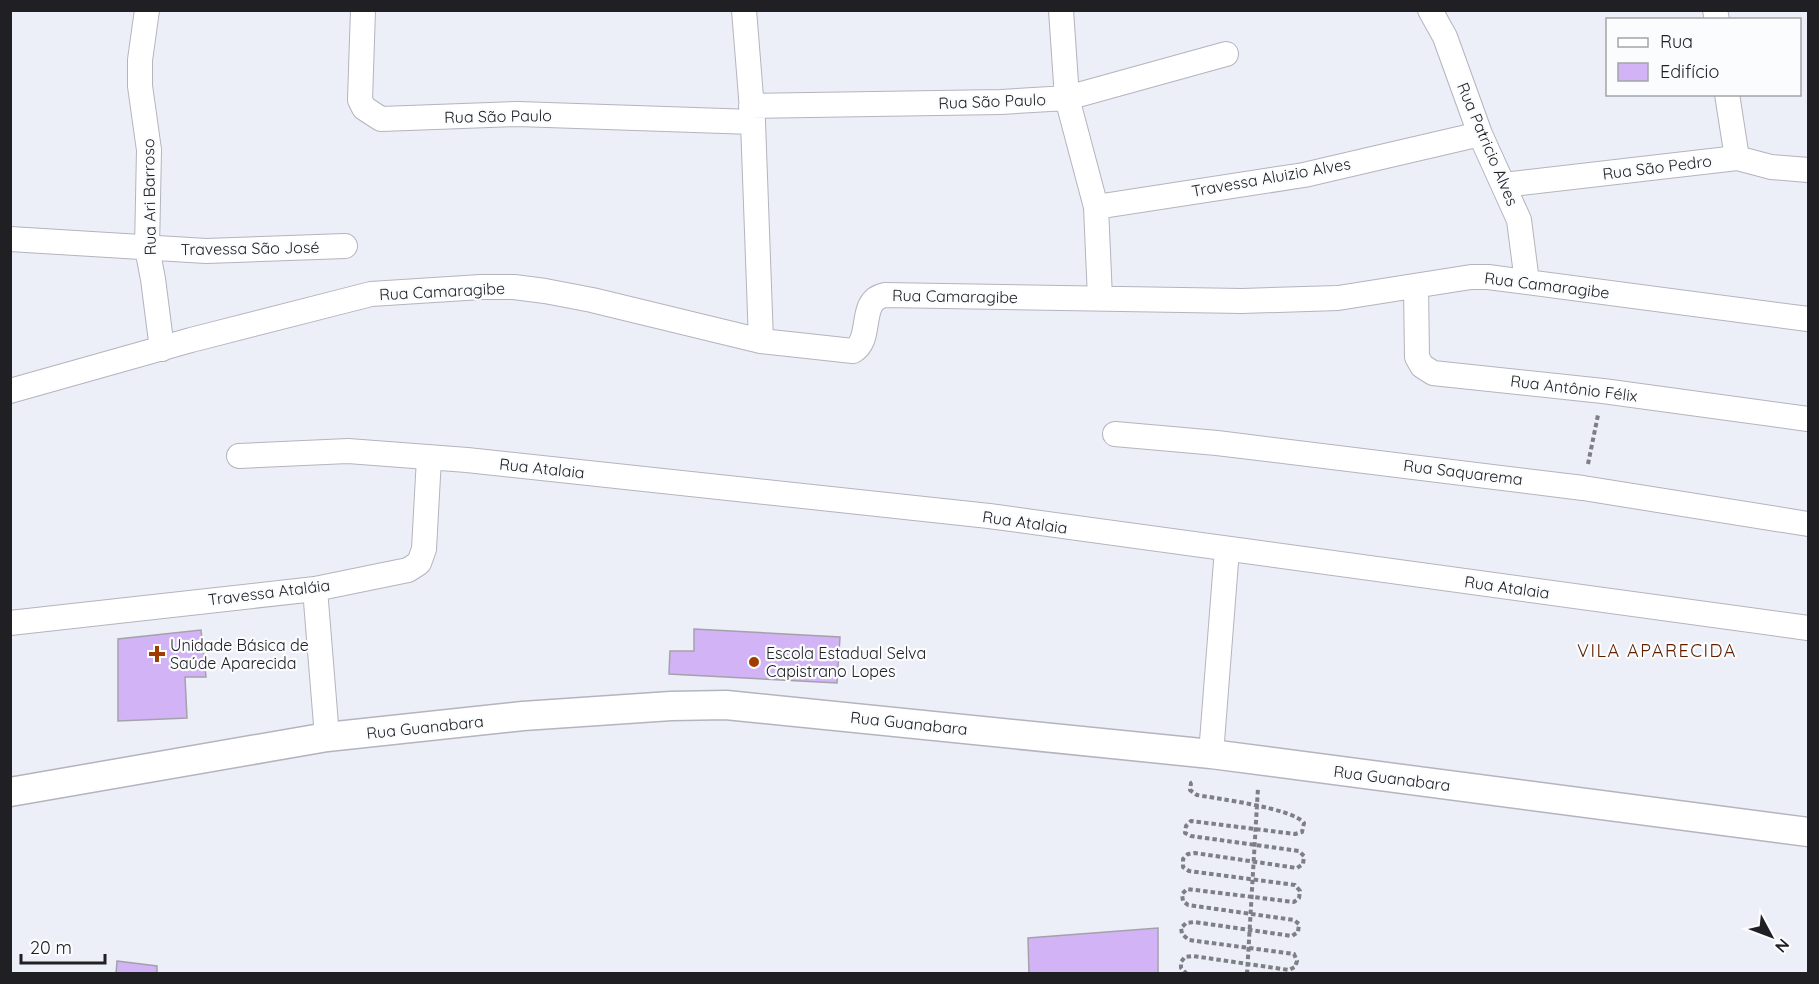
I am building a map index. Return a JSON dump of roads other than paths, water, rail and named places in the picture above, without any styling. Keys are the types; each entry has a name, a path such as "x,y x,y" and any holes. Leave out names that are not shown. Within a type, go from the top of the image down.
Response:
{"street":[{"name":"Rua Ari Barroso","path":"147,10 140,60 140,86 149,150 147,248 162,349"},
{"name":"Rua São Paulo","path":"363,10 360,100 364,108 381,119 518,114 752,114 1067,98 1226,54"},
{"path":"744,10 752,114 761,341"},
{"path":"1061,10 1067,98 1096,207 1100,298"},
{"name":"Rua Patricio Alves","path":"1430,10 1445,38 1480,134 1520,220 1527,282"},
{"path":"1728,96 1737,158"},
{"name":"Travessa Aluizio Alves","path":"1096,207 1304,175 1480,134"},
{"name":"Rua São Pedro","path":"1504,184 1737,158 1771,167 1809,170"},
{"name":"Travessa São José","path":"10,239 206,251 345,246"},
{"name":"Rua Camaragibe","path":"10,391 258,322 371,294 481,287 514,287 592,300 761,341 853,351 861,345 870,304 876,298 885,295 1242,301 1320,299 1471,277 1488,277 1809,319"},
{"name":"Rua Antônio Félix","path":"1416,286 1417,357 1427,370 1809,419"},
{"name":"Rua Saquarema","path":"1115,434 1227,444 1583,488 1809,524"},
{"name":"Rua Atalaia","path":"239,456 348,451 478,461 989,516 1809,628"},
{"name":"Travessa Ataláia","path":"10,623 315,589 408,570 419,563 424,549 429,458"},
{"path":"1211,754 1227,549"},
{"path":"315,589 327,737"},
{"name":"Rua Guanabara","path":"10,792 327,737 523,716 671,706 726,705 1211,754 1259,774 1809,832"}],"place":[{"name":"Unidade Básica de Saúde Aparecida","path":"157,654"},
{"name":"Escola Estadual Selva Capistrano Lopes","path":"754,662"}],"district":[{"name":"VILA APARECIDA","path":"1657,650"}]}
